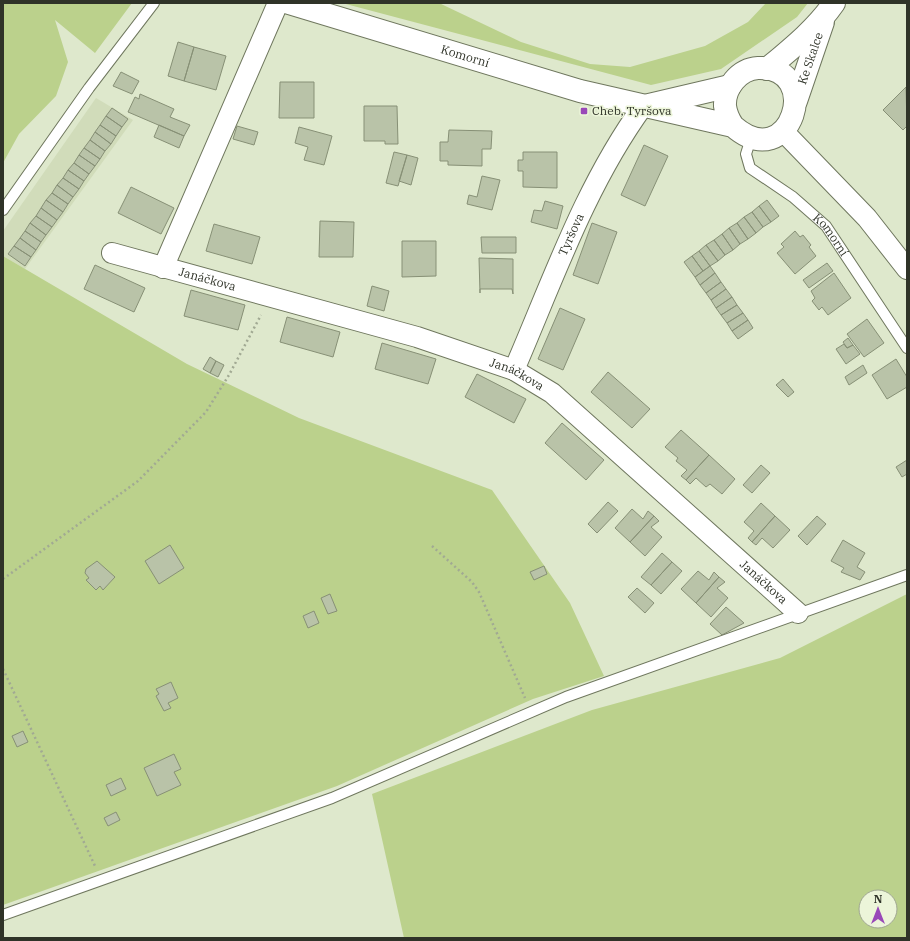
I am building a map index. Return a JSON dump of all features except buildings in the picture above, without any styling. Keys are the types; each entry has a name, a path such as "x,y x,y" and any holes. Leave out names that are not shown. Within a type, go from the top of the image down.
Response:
{"street":[{"name":"Janáčkova","path":"162,268 278,3"},
{"name":"Komorní","path":"289,3 534,78 643,106 733,126 741,133 751,138"},
{"name":"Ke Skalce","path":"767,69 792,48 829,9"},
{"name":"Ke Skalce","path":"796,100 829,9"},
{"name":"Komorní","path":"643,106 730,86 736,77 746,72 756,68 767,69"},
{"path":"751,138 768,138 783,131 791,122 795,112 796,100 793,89 787,80 778,72 767,69"},
{"path":"730,86 726,96 725,106 728,117 733,126"},
{"name":"Tyršova","path":"514,370 598,178 625,131 643,106"},
{"path":"783,131 867,218 907,269"},
{"name":"Janáčkova","path":"112,253 417,337 514,370 552,393 798,613"}],"lane":[{"path":"3,210 89,88 154,3"},
{"name":"Komorní","path":"751,138 746,154 750,168 793,197 826,226 907,348"},
{"path":"3,914 332,798 566,697 798,613 907,576"}],"path":[{"path":"3,579 138,481 206,412 229,375 272,296"},
{"path":"432,546 472,582 479,592 532,712"},
{"path":"3,669 101,880"}],"shaded area":[{"path":"96,98 133,120 25,269 3,256 3,231"}],"green space":[{"path":"3,3 132,3 95,53 55,20 68,62 56,96 19,134 3,163"},
{"path":"342,3 439,3 521,42 590,64 630,67 705,46 748,22 766,3 808,3 797,17 721,69 651,85"},
{"path":"3,256 187,364 299,418 492,490 570,603 604,676 533,699 337,786 3,905"},
{"path":"907,594 907,938 404,938 372,794 592,710 780,658"}],"place":[{"name":"Cheb, Tyršova","path":"584,111"}]}
